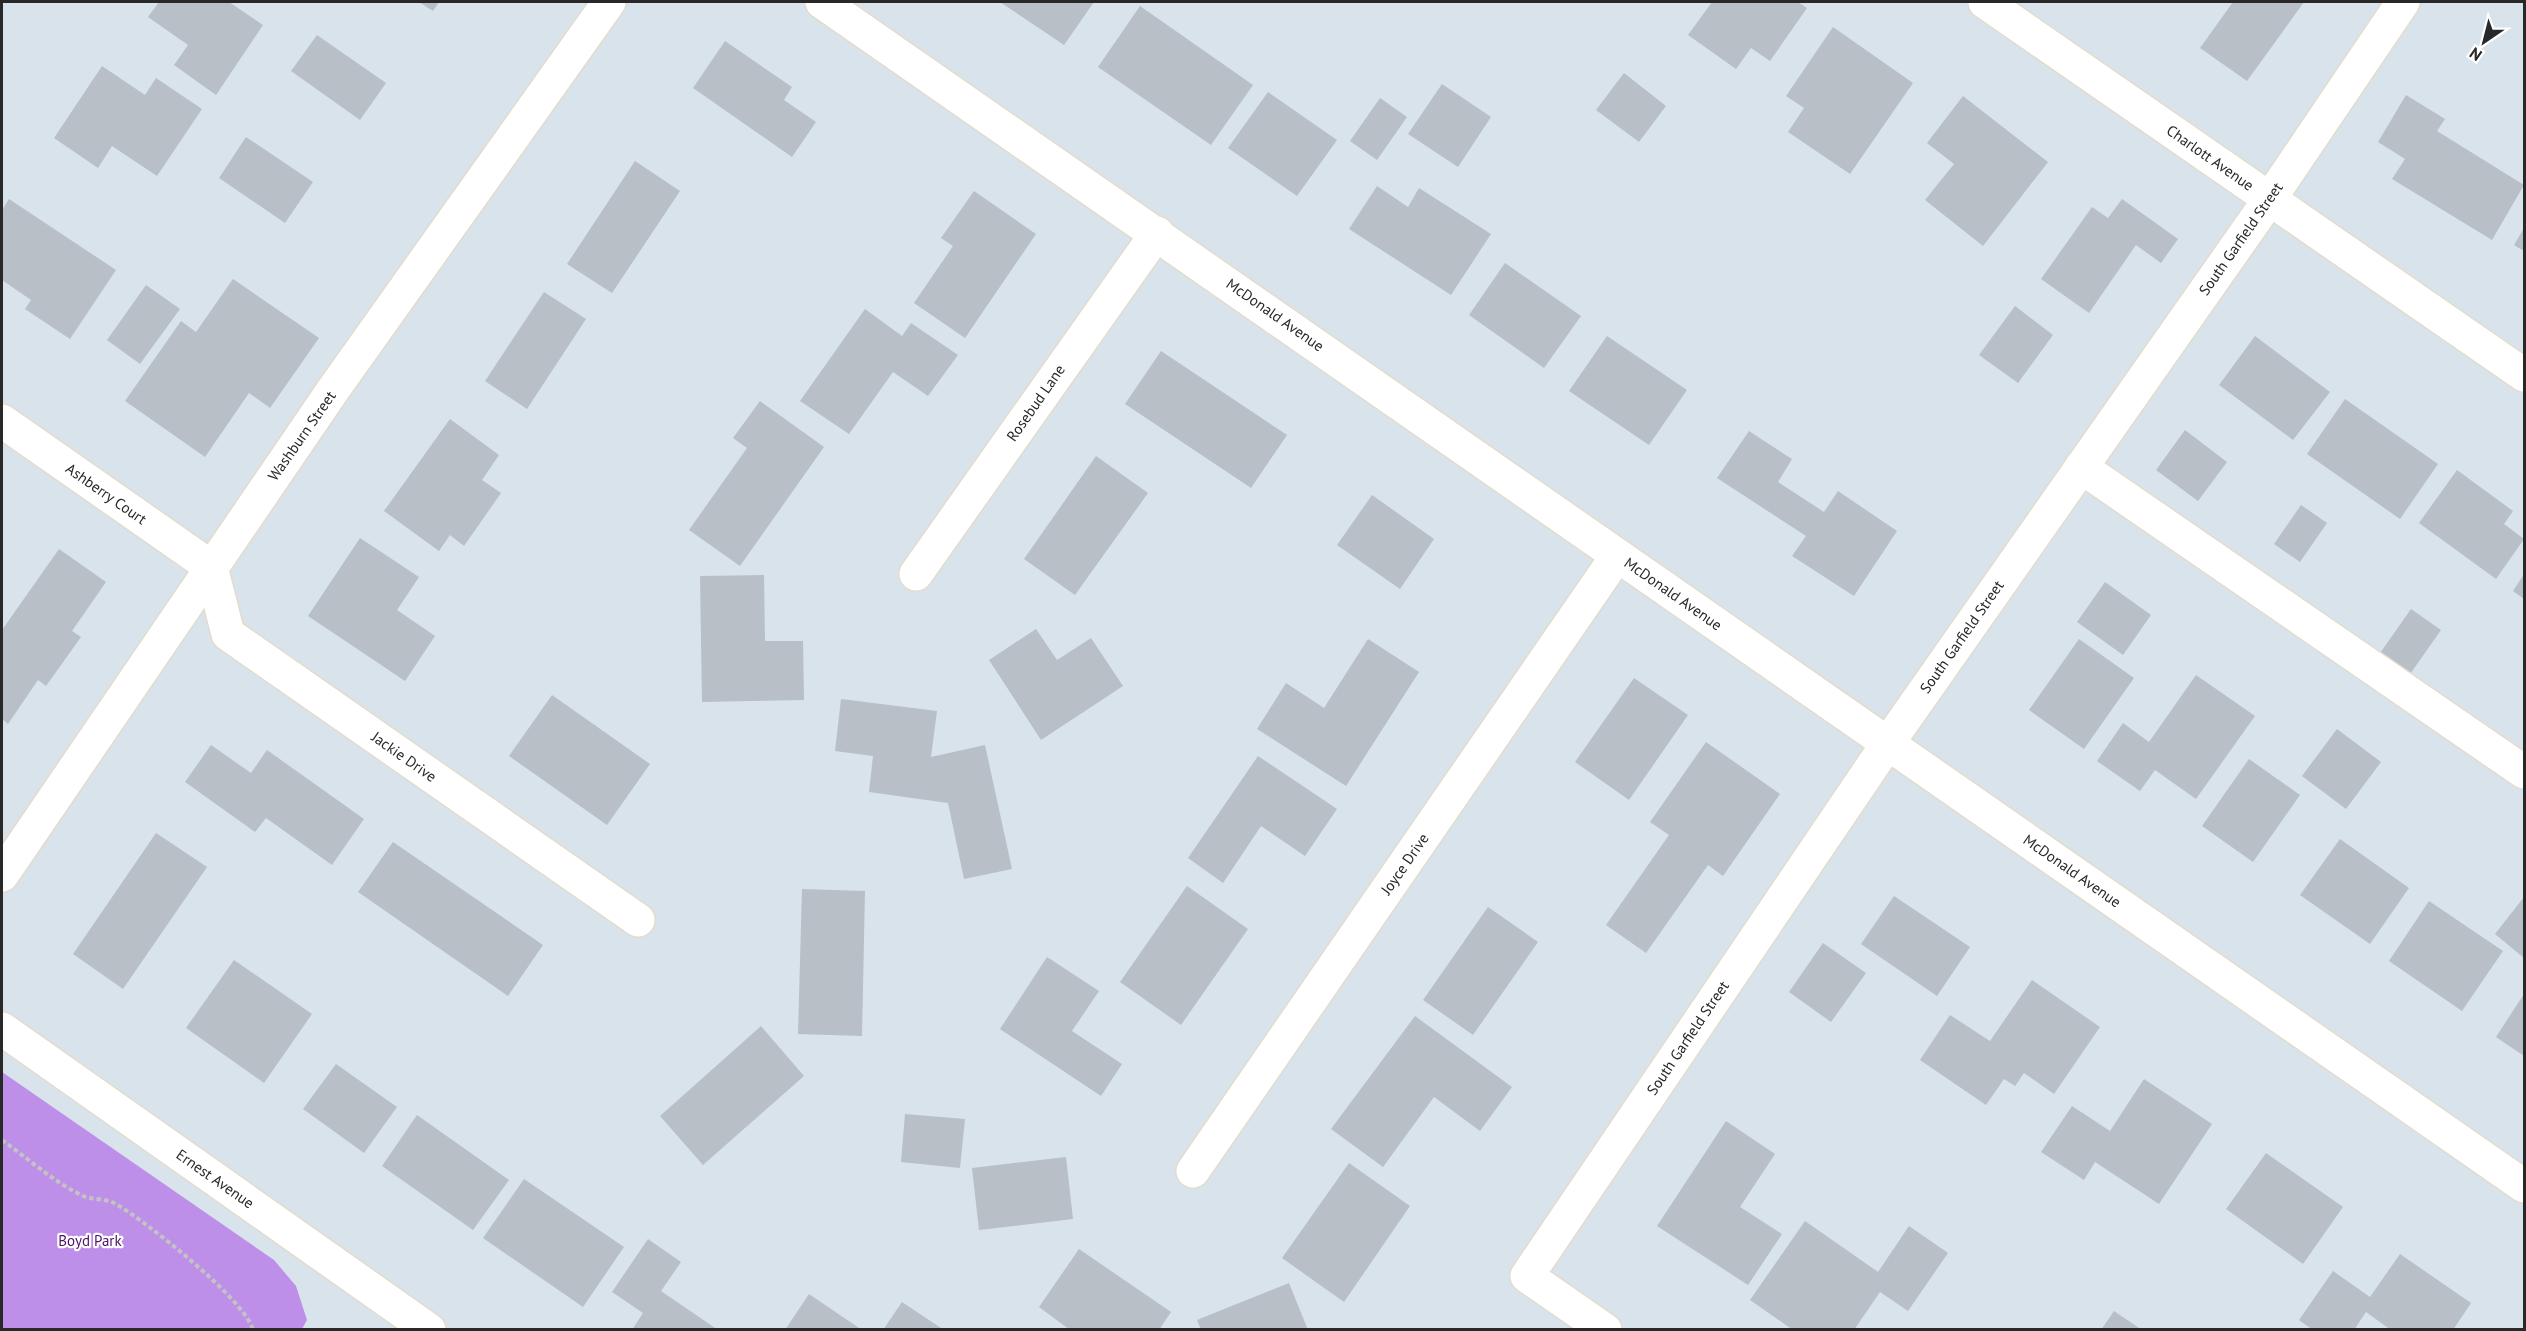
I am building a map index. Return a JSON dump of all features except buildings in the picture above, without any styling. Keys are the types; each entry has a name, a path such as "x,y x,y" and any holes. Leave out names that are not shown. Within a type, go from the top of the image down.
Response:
{"street":[{"name":"Washburn Street","path":"2,876 212,567 609,2"},
{"name":"McDonald Avenue","path":"822,2 2524,1186"},
{"name":"Charlott Avenue","path":"1985,2 2524,375"},
{"name":"South Garfield Street","path":"1605,1329 1527,1276 1888,743 2269,200 2403,2"},
{"name":"Rosebud Lane","path":"916,574 1157,233"},
{"name":"Ashberry Court","path":"2,421 212,567"},
{"path":"2081,467 2524,772"},
{"name":"Joyce Drive","path":"1193,1171 1617,556"},
{"name":"Jackie Drive","path":"212,567 228,634 638,920"},
{"name":"Ernest Avenue","path":"2,1029 429,1329"}],"path":[{"path":"2,1140 81,1195 114,1203 174,1246 229,1297 251,1323 253,1329"}],"green space":[{"name":"Boyd Park","path":"2,1072 274,1260 296,1286 307,1320 302,1329 2,1329"}]}
